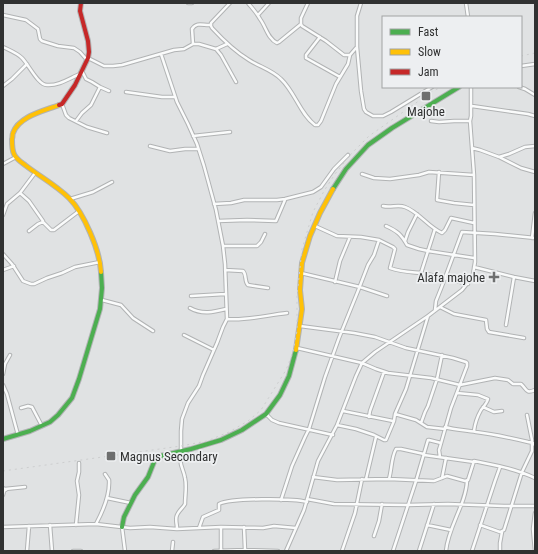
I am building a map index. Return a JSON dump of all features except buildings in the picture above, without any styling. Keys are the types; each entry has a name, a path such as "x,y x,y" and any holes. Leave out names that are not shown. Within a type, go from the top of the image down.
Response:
{"street":[{"path":"3,439 50,422 68,405 79,379 102,300 102,275 100,262 89,229 79,211 64,193 35,173 16,157 13,150 12,140 13,133 19,124 34,113 62,104 73,89 89,52 88,41 80,11 81,3"},
{"path":"211,25 216,17 230,3"},
{"path":"248,3 258,15 272,40 277,43 301,24 302,15 308,3"},
{"path":"258,15 269,3"},
{"path":"361,3 357,16 357,48 364,109 369,115 377,117 382,116 430,88"},
{"path":"466,3 468,16"},
{"path":"3,15 26,20 38,29 42,41 58,46 74,48 87,59 109,66 122,65 184,49 193,44 216,48 227,44"},
{"path":"193,44 192,29 200,24 211,25"},
{"path":"301,24 304,28 344,54 350,55"},
{"path":"211,25 227,44 247,59 281,79 315,125 318,125 321,121 340,77 348,64 350,55 357,48"},
{"path":"320,37 306,55 306,58 340,77"},
{"path":"220,54 223,46"},
{"path":"3,47 21,57 38,79 46,85 63,82 81,72"},
{"path":"216,48 236,82"},
{"path":"161,54 176,97 193,136 208,178 223,246 227,319 222,327 199,386 188,403 182,419 181,431 183,450 180,463 186,479 185,504 176,516 177,529"},
{"path":"3,86 27,64"},
{"path":"522,66 535,64"},
{"path":"81,72 86,79 109,91"},
{"path":"76,121 82,113 91,106 100,87"},
{"path":"125,551 122,527 124,518 131,503 148,477 156,457 221,440 242,430 266,414 280,395 293,364 297,348 302,306 300,290 302,263 310,236 334,187 346,169 363,149 379,136 458,88"},
{"path":"286,551 304,510 318,461 338,425 362,363 375,352 428,316 462,290 468,284 473,274 474,175 470,122 472,106 471,88"},
{"path":"521,88 535,95"},
{"path":"126,92 162,97 176,97"},
{"path":"62,104 67,117 90,128 107,133"},
{"path":"472,106 535,116"},
{"path":"432,121 470,122"},
{"path":"193,136 230,132"},
{"path":"150,146 170,151 198,149"},
{"path":"499,157 525,147 535,146"},
{"path":"472,148 499,157 521,168 535,172"},
{"path":"214,204 232,203 244,200 277,200 309,193 320,188 348,155"},
{"path":"3,164 16,157"},
{"path":"362,174 374,178 390,179 420,175 429,172 474,175"},
{"path":"439,172 437,200 474,205"},
{"path":"3,215 7,204 20,193 35,173"},
{"path":"70,199 93,192 112,182"},
{"path":"20,193 29,201 43,222 51,230 54,230 79,211"},
{"path":"218,221 276,221 285,199"},
{"path":"382,206 405,207 417,214 440,232 443,232 451,218 474,223"},
{"path":"435,311 435,303 462,232 533,238 535,213"},
{"path":"405,242 417,214"},
{"path":"29,231 43,222"},
{"path":"315,226 337,236 361,237 390,244 395,248 390,268 403,272 421,273 468,284"},
{"path":"386,226 398,232 408,245 419,250 474,258"},
{"path":"421,273 435,229"},
{"path":"223,246 257,246 262,242 265,234"},
{"path":"335,282 340,261 350,236"},
{"path":"281,500 292,466 309,429 325,377 342,331 368,265 374,255 378,240"},
{"path":"3,254 14,266 23,280 28,284 34,284 75,266 100,262"},
{"path":"3,270 14,266"},
{"path":"474,267 535,281"},
{"path":"225,270 243,271 248,285 268,288"},
{"path":"301,273 360,287 387,296"},
{"path":"506,325 514,277"},
{"path":"191,296 226,294"},
{"path":"102,300 121,305 133,318 153,331"},
{"path":"440,307 454,314 486,320 488,331 491,333 524,338"},
{"path":"190,308 199,312 226,309"},
{"path":"227,319 241,320 287,313"},
{"path":"338,425 386,440 406,389 428,316"},
{"path":"300,326 375,337 406,348 460,360 467,364 445,428 439,450 440,457"},
{"path":"184,335 214,350"},
{"path":"297,348 362,363 384,372 437,379 460,385 497,378 508,380 513,384 521,384 528,392 535,390"},
{"path":"3,374 5,364 10,355"},
{"path":"421,423 437,379 442,356"},
{"path":"369,417 384,372"},
{"path":"3,385 18,434"},
{"path":"457,393 473,394 487,398 488,400 476,420 474,431"},
{"path":"21,408 28,406 32,407 42,426"},
{"path":"483,407 494,412 502,411"},
{"path":"343,411 394,421"},
{"path":"266,414 275,422 333,435"},
{"path":"395,414 414,419 427,427 474,431 534,444"},
{"path":"500,551 502,532 504,530 522,472 534,444 527,415"},
{"path":"366,479 376,436"},
{"path":"393,551 428,440 441,443"},
{"path":"389,479 392,469 392,459 396,449 401,448 424,454 512,469 535,478"},
{"path":"442,478 446,458"},
{"path":"446,551 447,541 466,490 467,481 474,462"},
{"path":"76,524 79,495 77,481 79,463"},
{"path":"472,551 494,481 500,467"},
{"path":"96,524 104,508 110,482 105,474"},
{"path":"313,478 337,480 389,479 416,481 436,480 447,476 467,481"},
{"path":"342,551 355,513 362,479"},
{"path":"3,488 25,487"},
{"path":"3,495 7,488"},
{"path":"107,498 131,503"},
{"path":"199,528 203,516 219,510 220,503 239,500 293,500 334,504 487,504 535,506"},
{"path":"125,502 128,510"},
{"path":"374,536 379,521 382,504"},
{"path":"419,551 434,504"},
{"path":"535,513 533,529 535,551"},
{"path":"3,526 96,524 130,528 154,527 177,529 221,527 263,528 274,526 296,528"},
{"path":"480,524 502,532"},
{"path":"50,525 52,551"},
{"path":"427,525 451,530"},
{"path":"27,551 29,526"},
{"path":"221,527 221,550"},
{"path":"244,527 245,550"},
{"path":"172,551 173,542"},
{"path":"73,551 81,551"},
{"path":"214,551 278,551"}],"railway":[{"path":"522,56 535,53"},
{"path":"3,471 207,441 229,432 248,421 261,410 286,370 293,352 297,331 297,296 302,249 313,212 324,191 351,154 369,136 433,91 440,88"}],"traffic: fast":[{"path":"333,189 346,169 368,145 392,128 457,88"},
{"path":"3,439 30,431 50,422 72,398 100,309 102,288 101,272"},
{"path":"122,527 124,517 135,495 148,477 156,457 221,440 242,430 266,414 280,395 289,376 296,350"}],"traffic: slow":[{"path":"59,105 26,118 21,122 16,127 13,134 13,151 19,160 59,189 75,205 85,222 94,243 98,254 101,272"},
{"path":"296,350 302,309 300,290 302,263 310,236 333,189"}],"traffic: jam":[{"path":"59,105 62,104 75,85 88,58 88,41 80,11 81,3"}],"place":[{"name":"Majohe","path":"426,96"},
{"name":"Alafa majohe","path":"494,277"},
{"name":"Magnus Secondary","path":"111,456"}]}
